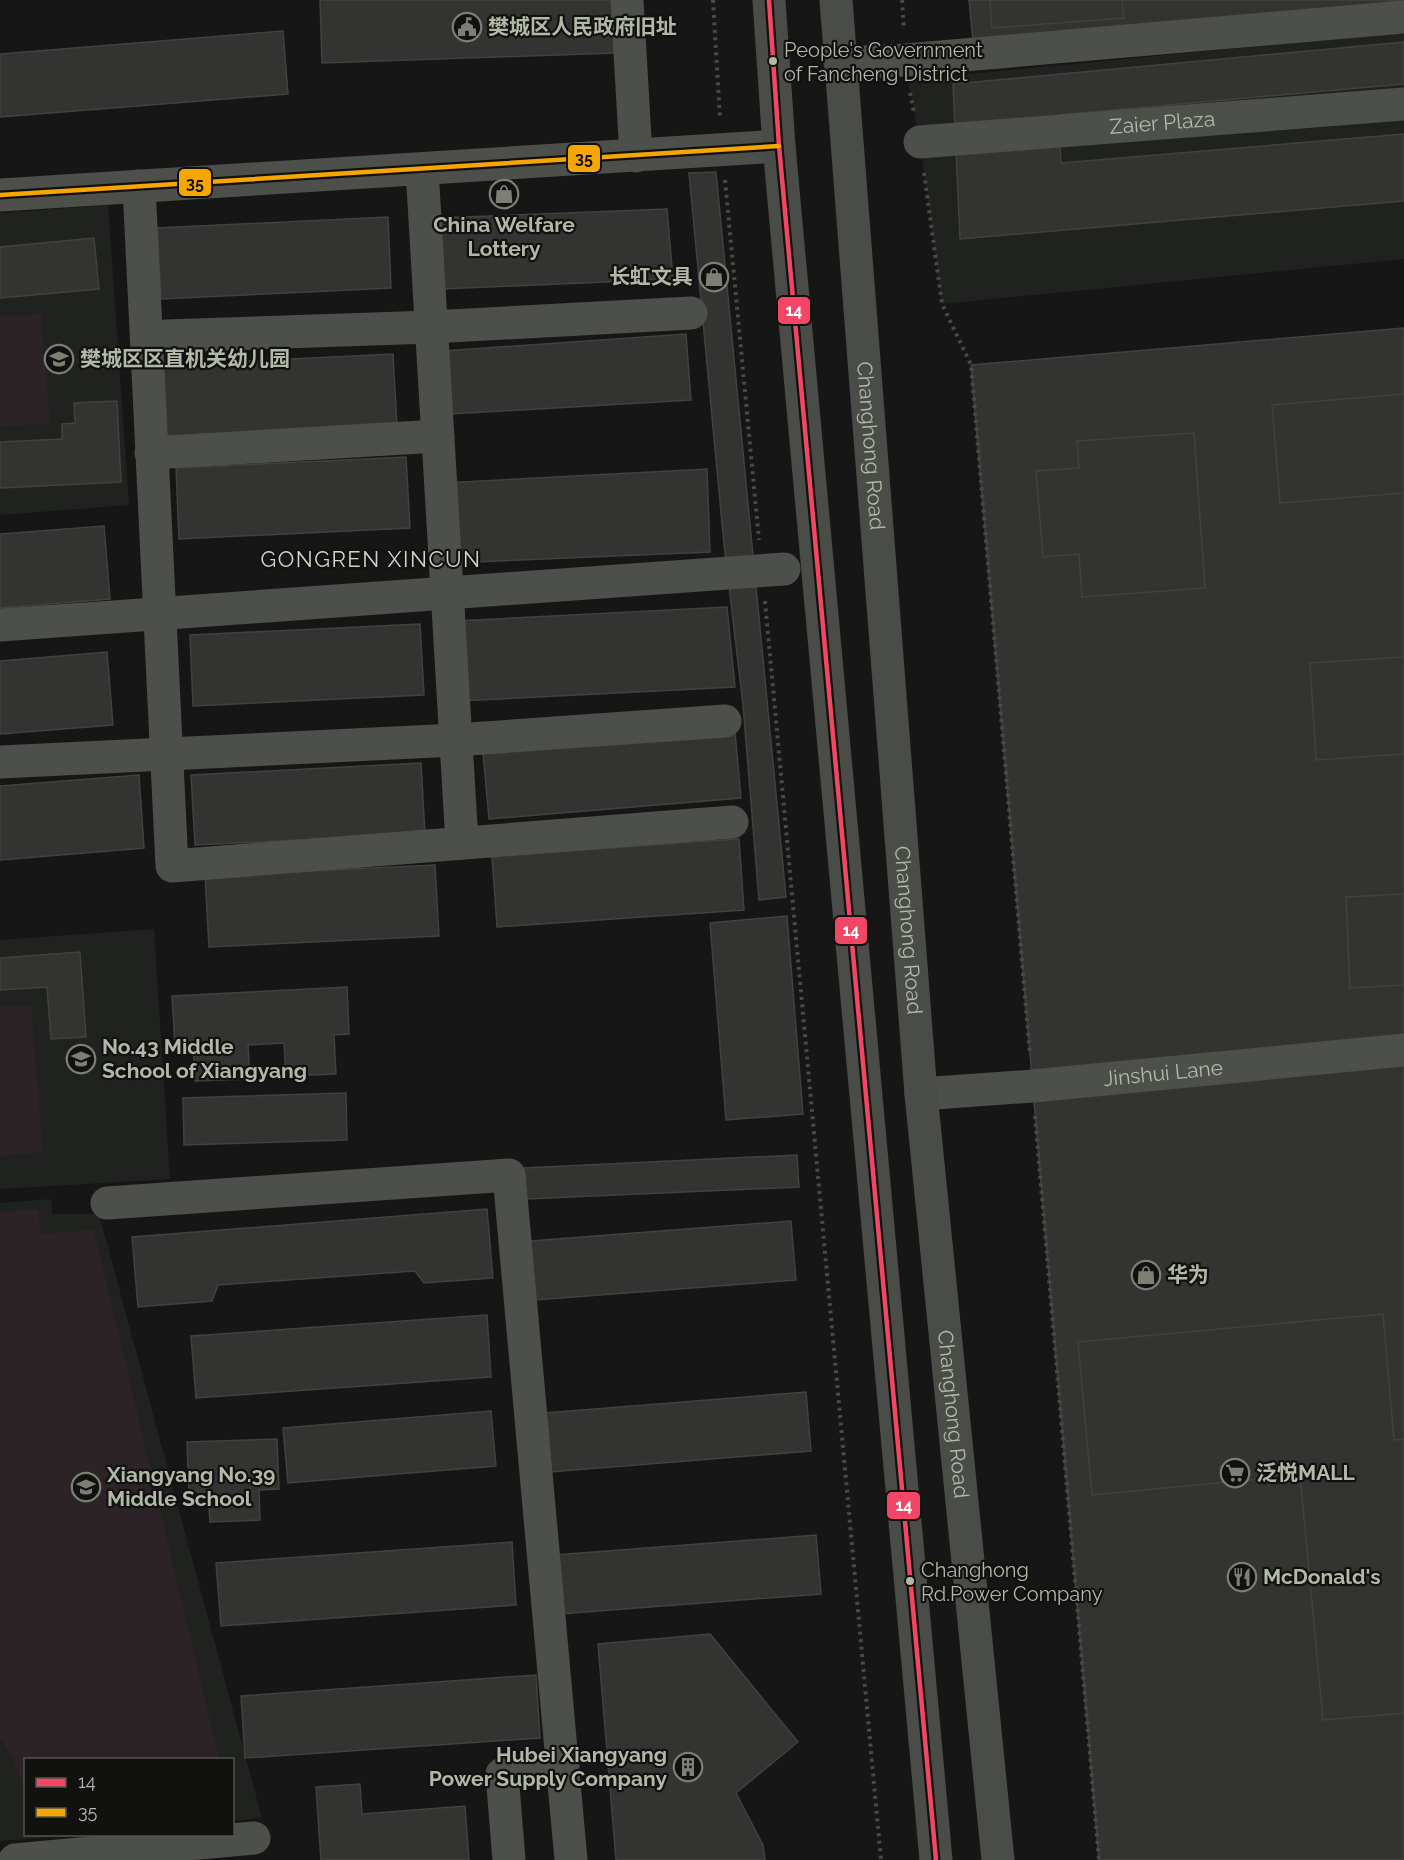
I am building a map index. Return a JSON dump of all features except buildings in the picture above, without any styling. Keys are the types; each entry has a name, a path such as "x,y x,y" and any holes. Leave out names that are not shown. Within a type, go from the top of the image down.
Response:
{"highway":[{"path":"769,0 779,146 936,1860"},
{"name":"Changhong Road","path":"836,0 921,1094 998,1860"}],"street":[{"path":"627,0 636,156"},
{"path":"840,63 906,60 1404,17"},
{"name":"Zaier Plaza","path":"920,142 1404,104"},
{"path":"0,195 779,146"},
{"path":"139,186 172,866 732,822"},
{"path":"423,186 462,843"},
{"path":"165,336 431,327 691,313"},
{"path":"151,453 438,436"},
{"path":"0,625 773,570"},
{"path":"0,762 456,740 725,721"},
{"name":"Jinshui Lane","path":"921,1094 1033,1086 1404,1050"},
{"path":"107,1203 508,1175 571,1860"},
{"path":"509,1860 502,1774 563,1766"},
{"path":"15,1860 254,1838"}],"path":[{"path":"713,0 722,151 773,570 881,1860"},
{"path":"920,142 942,304 971,365 1099,1860"}],"shaded area":[{"path":"1404,32 1404,259 942,304 920,142 908,80"},
{"name":"樊城区区直机关幼儿园","path":"108,205 129,505 0,515 0,213"},
{"path":"41,314 50,423 0,427 0,317"},
{"name":"No.43 Middle School of Xiangyang","path":"154,929 170,1179 0,1189 0,940"},
{"path":"31,1005 43,1152 0,1156 0,1007"},
{"name":"Xiangyang No.39 Middle School","path":"51,1199 52,1214 99,1214 262,1818 234,1821 234,1758 24,1758 24,1836 65,1836 0,1841 0,1203"},
{"name":"Xiangyang No.39 Middle School","path":"39,1209 40,1234 94,1230 219,1758 24,1758 24,1786 13,1759 0,1738 0,1212"}],"transit line":[{"name":"14","path":"769,0 779,146 936,1860"},
{"name":"35","path":"0,195 779,146"}],"place":[{"name":"樊城区人民政府旧址","path":"467,27"},
{"name":"People's Government of Fancheng District","path":"773,61"},
{"name":"China Welfare Lottery","path":"504,194"},
{"name":"长虹文具","path":"714,277"},
{"name":"樊城区区直机关幼儿园","path":"59,359"},
{"name":"No.43 Middle School of Xiangyang","path":"81,1059"},
{"name":"华为","path":"1146,1275"},
{"name":"泛悦MALL","path":"1235,1473"},
{"name":"Xiangyang No.39 Middle School","path":"86,1487"},
{"name":"McDonald's","path":"1242,1577"},
{"name":"Changhong Rd.Power Company","path":"910,1581"},
{"name":"Hubei Xiangyang Power Supply Company","path":"688,1767"}],"district":[{"name":"GONGREN XINCUN","path":"371,559"}]}
